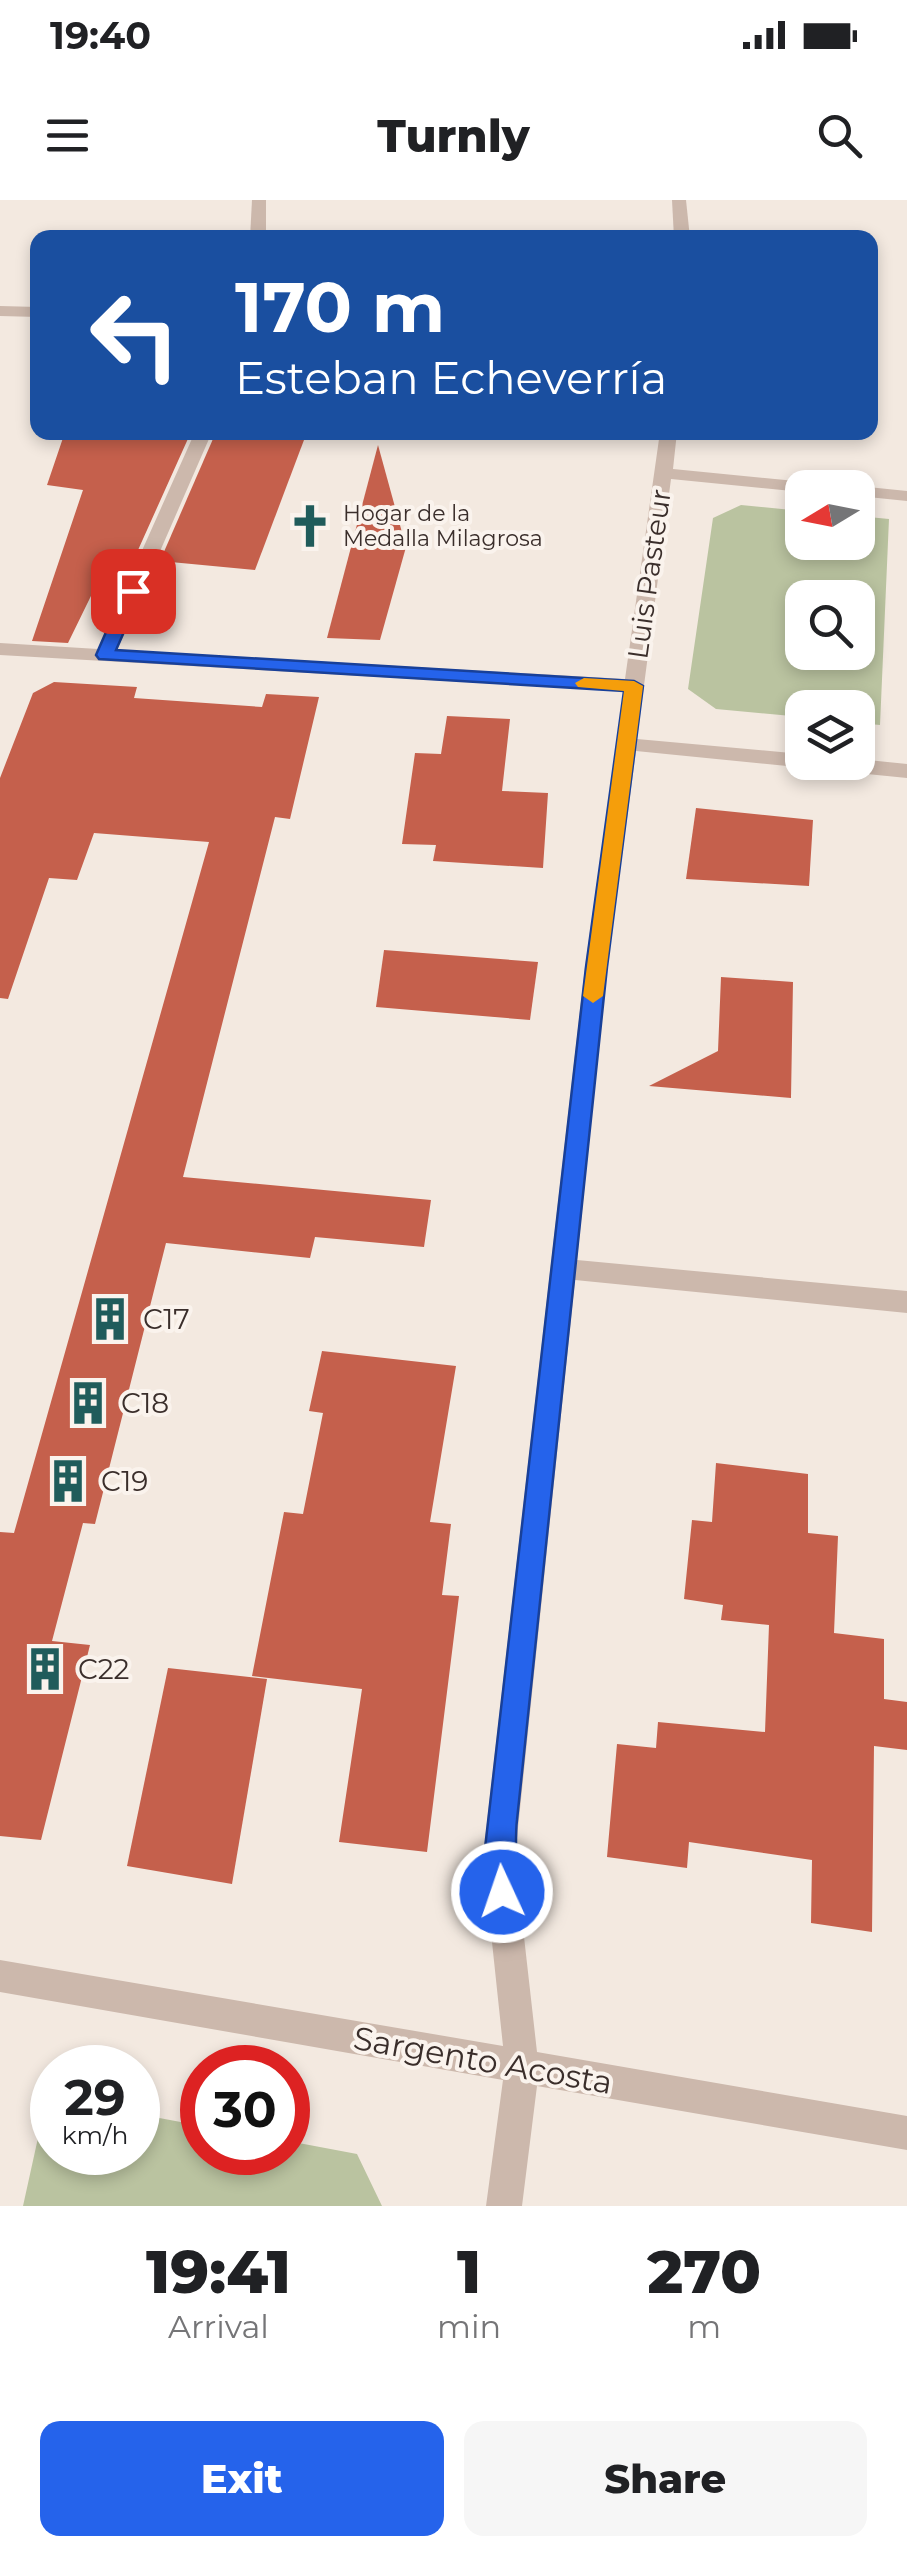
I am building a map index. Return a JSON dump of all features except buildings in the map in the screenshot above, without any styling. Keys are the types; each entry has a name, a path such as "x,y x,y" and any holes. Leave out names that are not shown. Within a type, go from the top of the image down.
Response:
{"street":[{"path":"258,230 259,200"},
{"path":"679,200 681,230"},
{"path":"0,311 30,312"},
{"path":"105,655 200,440"},
{"name":"Luis Pasteur","path":"504,2206 522,2067 498,1857 626,744 668,440"},
{"path":"663,473 785,485"},
{"path":"875,493 907,496"},
{"path":"0,649 634,686"},
{"path":"626,744 785,759"},
{"path":"875,768 907,772"},
{"path":"563,1270 907,1302"},
{"name":"Sargento Acosta","path":"0,1976 907,2133"}],"green space":[{"path":"741,505 785,509 785,560 875,560 875,518 889,519 880,725 875,725 875,690 785,690 785,715 716,709 688,689 713,518"},
{"path":"160,2118 180,2122 180,2175 310,2175 310,2145 357,2154 382,2206 23,2206 30,2174 160,2175"}],"slow traffic":[{"path":"584,683 634,686 593,996"}],"place":[{"name":"Hogar de la Medalla Milagrosa","path":"310,526"},
{"name":"C17","path":"110,1319"},
{"name":"C18","path":"88,1403"},
{"name":"C19","path":"68,1481"},
{"name":"C22","path":"45,1669"}],"route":[{"path":"133,591 105,655 634,686 596,967 502,1820 498,1857 502,1892"}]}
